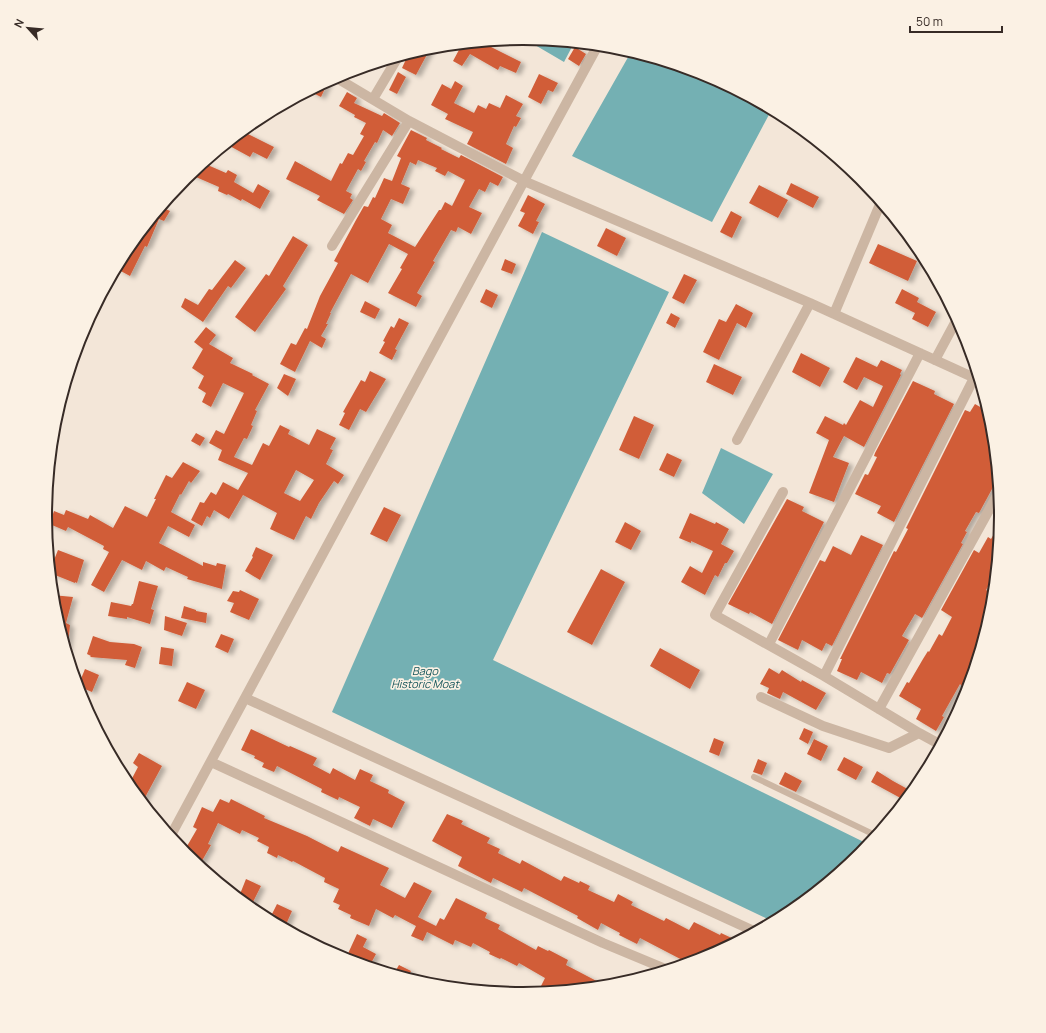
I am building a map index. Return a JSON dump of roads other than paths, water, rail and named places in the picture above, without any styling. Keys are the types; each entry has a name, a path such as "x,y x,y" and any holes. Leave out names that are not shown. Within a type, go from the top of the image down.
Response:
{"street":[{"path":"173,831 212,762 245,698 595,51"},
{"path":"373,99 394,63"},
{"path":"342,81 409,121 524,180 834,314 973,377"},
{"path":"332,246 409,121"},
{"path":"834,314 879,208"},
{"path":"737,440 810,304"},
{"path":"935,360 954,325"},
{"path":"769,644 920,353"},
{"path":"824,676 975,383"},
{"path":"783,492 715,614 936,742"},
{"path":"879,709 994,502"},
{"path":"761,697 823,726 889,748 919,733"},
{"path":"245,698 750,929"},
{"path":"212,762 603,943 661,967"}],"lane":[{"path":"754,777 871,833"}],"water":[{"path":"536,45 572,48 564,62"},
{"path":"628,57 675,70 703,81 732,94 769,114 712,222 572,156"},
{"name":"Bago Historic Moat","path":"542,232 669,292 493,660 863,842 834,871 810,891 768,919 332,712"},
{"path":"721,448 773,474 744,524 702,493"}]}
